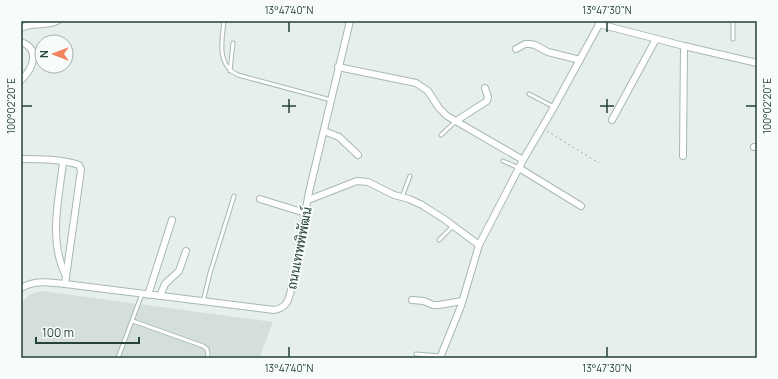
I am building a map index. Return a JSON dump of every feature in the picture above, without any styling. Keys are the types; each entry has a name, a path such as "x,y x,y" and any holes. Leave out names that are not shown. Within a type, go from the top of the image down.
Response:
{"street":[{"path":"21,28 28,24 45,25 56,21"},
{"name":"ถนนเทพพิพัฒน์","path":"21,288 40,282 274,310 281,309 285,306 292,286 305,213 350,21"},
{"path":"441,357 462,301 479,245 518,168 554,107 600,23 656,39 757,63"},
{"path":"612,120 656,39"},
{"path":"21,42 27,44 33,52 33,62 27,74 21,80"},
{"path":"516,49 525,44 530,44 548,52 580,60"},
{"path":"683,156 684,46"},
{"path":"338,67 416,83 428,91 439,108 447,116 523,160"},
{"path":"456,121 487,101 488,92 484,88"},
{"path":"324,131 339,137 358,155"},
{"path":"21,159 52,160 63,162 79,165 81,170 65,284"},
{"path":"63,162 56,224 58,256 66,276"},
{"path":"518,168 581,206"},
{"path":"308,200 357,181 368,182 394,195 409,199 422,205 479,245"},
{"path":"260,199 305,213"},
{"path":"145,294 172,220"},
{"path":"160,296 165,284 179,271 186,252"},
{"path":"412,300 424,301 433,305 462,301"}],"lane":[{"path":"224,21 222,46 223,60 230,71 238,75 331,100"},
{"path":"733,21 733,39"},
{"path":"230,71 233,43"},
{"path":"530,94 554,107"},
{"path":"441,135 456,121"},
{"path":"503,161 518,168"},
{"path":"402,197 410,176"},
{"path":"203,302 210,273 234,196"},
{"path":"439,240 453,226"},
{"path":"118,358 145,294"},
{"path":"133,320 203,346 207,349 207,358"},
{"path":"416,354 441,357"}],"path":[{"path":"542,128 600,163"}],"shaded area":[{"path":"41,291 273,322 259,358 21,358 21,303 29,295"}]}
